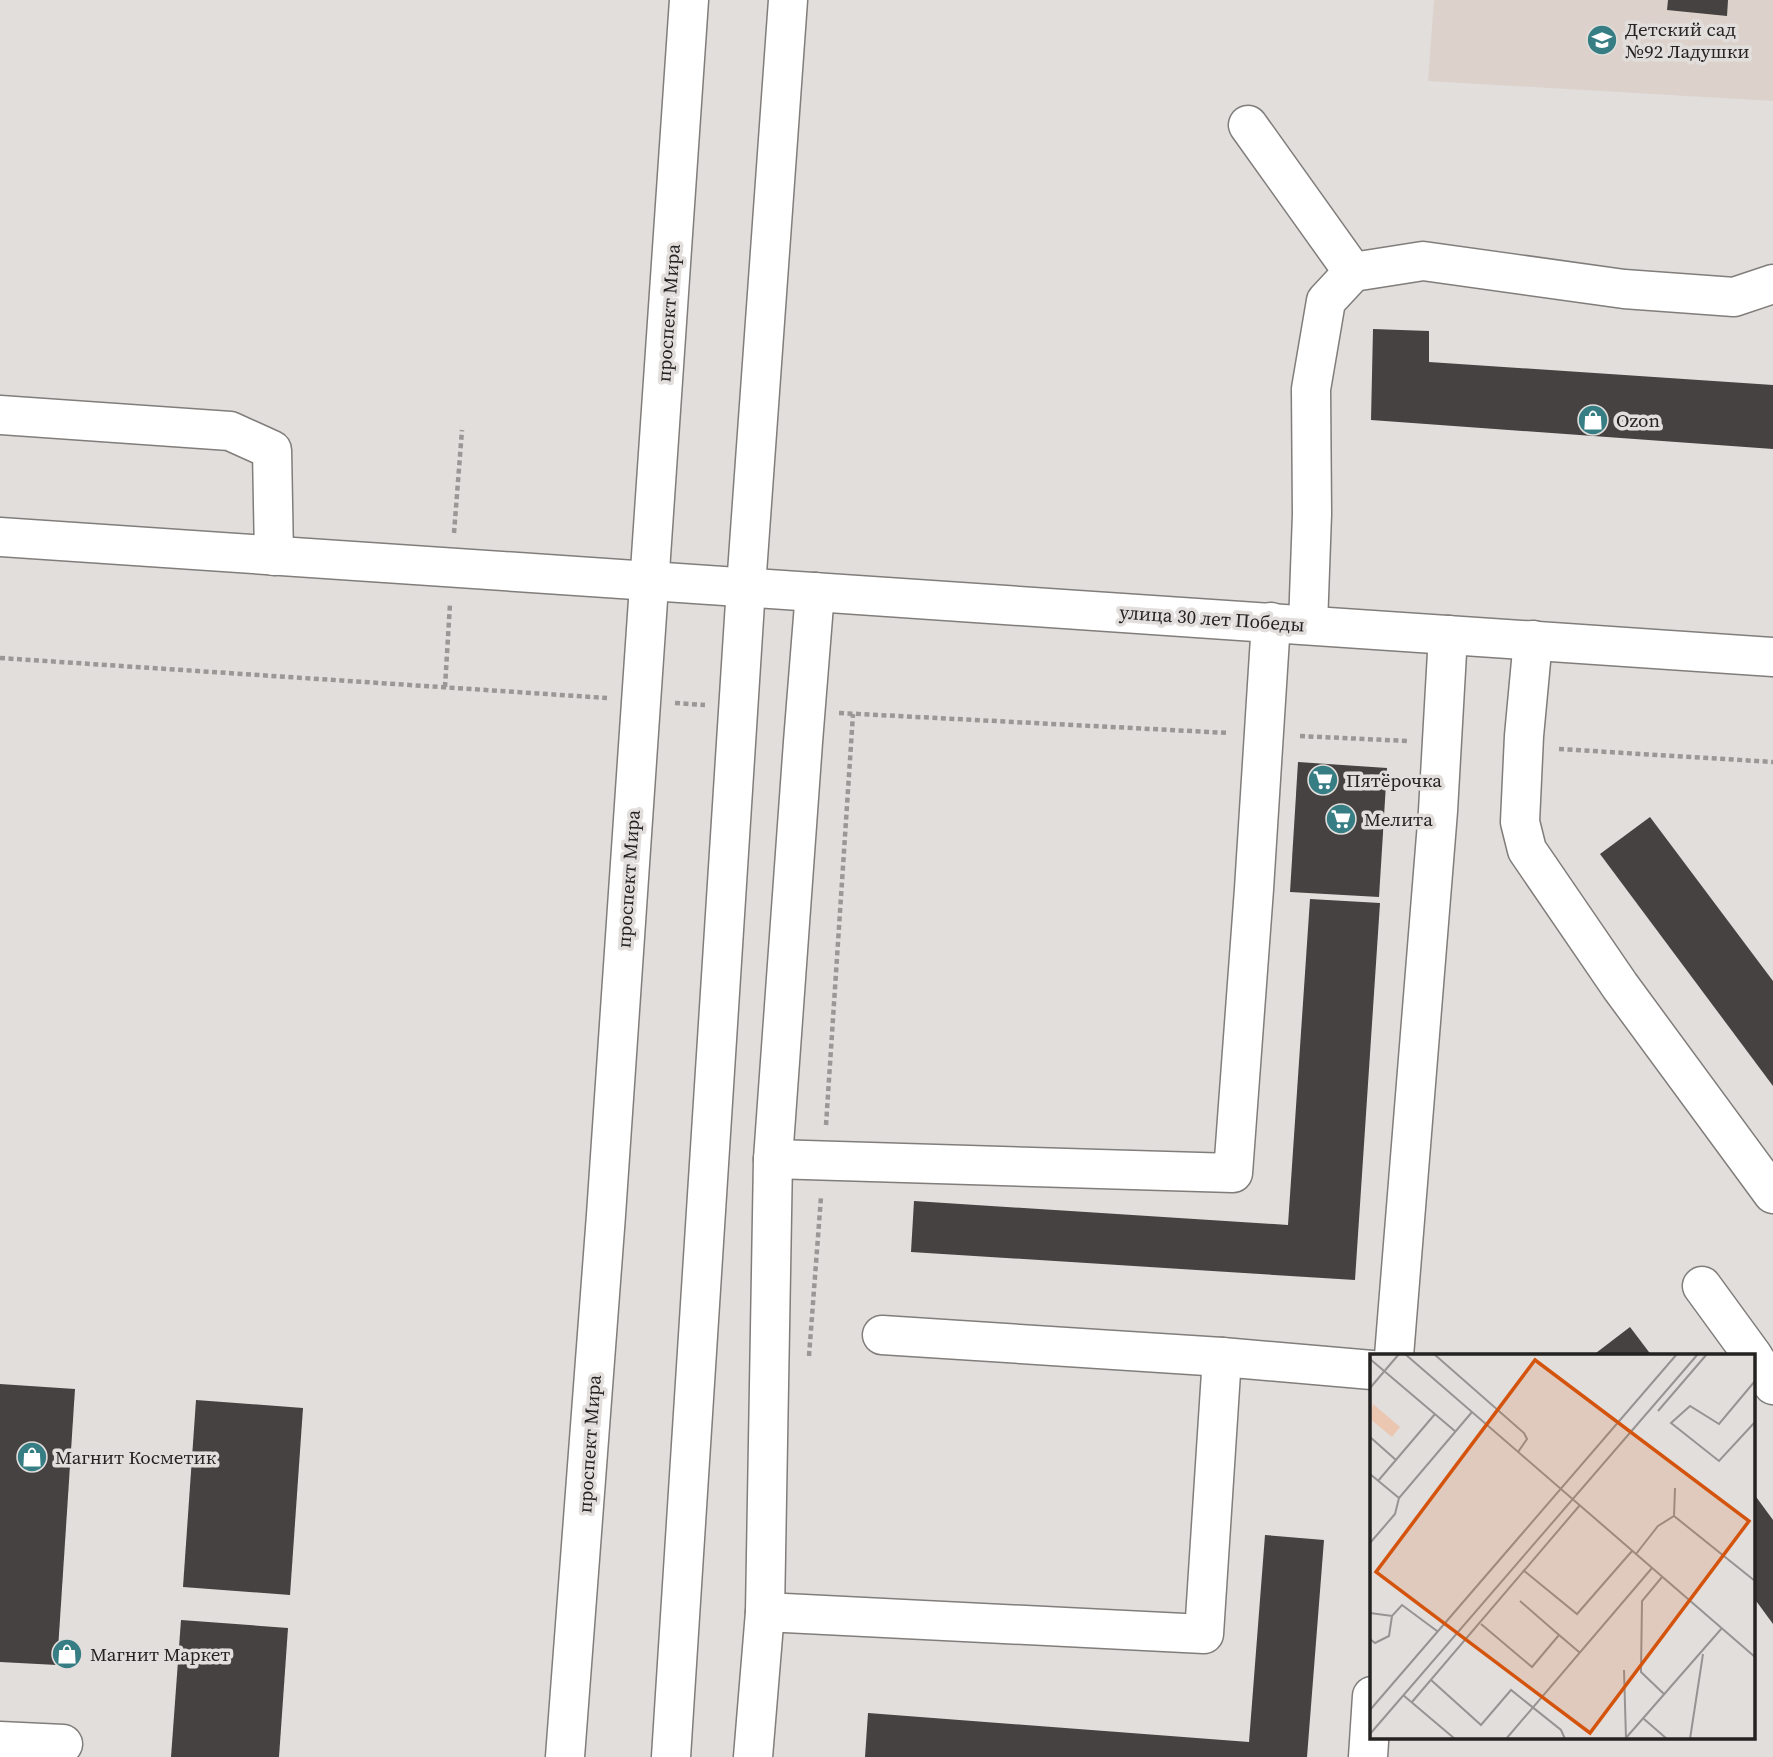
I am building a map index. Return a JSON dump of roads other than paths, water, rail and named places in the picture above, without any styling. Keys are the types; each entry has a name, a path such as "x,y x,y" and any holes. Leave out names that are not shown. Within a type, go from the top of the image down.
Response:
{"street":[{"name":"проспект Мира","path":"565,1757 606,1215 689,0"},
{"path":"671,1757 738,707 788,0"},
{"path":"1248,125 1353,272"},
{"path":"773,1159 1233,1173 1264,734 1312,514 1311,389 1326,301 1353,272 1423,261 1624,289 1734,297 1773,284"},
{"path":"0,415 230,431 272,450 274,555"},
{"name":"улица 30 лет Победы","path":"0,537 1773,657"},
{"path":"753,1757 765,1612 773,1159 816,592"},
{"path":"1394,1354 1437,825 1448,635"},
{"path":"1533,640 1520,822 1527,850 1620,986 1773,1194"},
{"path":"1702,1286 1751,1354"},
{"path":"882,1335 1222,1357 1370,1370"},
{"path":"765,1612 1204,1634 1222,1357"},
{"path":"1756,1361 1773,1385"},
{"path":"1368,1757 1370,1726"},
{"path":"0,1741 63,1744"}],"place":[{"name":"Детский сад №92 Ладушки","path":"1602,40"},
{"name":"Ozon","path":"1593,420"},
{"name":"Пятёрочка","path":"1323,780"},
{"name":"Мелита","path":"1341,819"},
{"name":"Магнит Косметик","path":"32,1457"},
{"name":"Магнит Маркет","path":"67,1654"}]}
